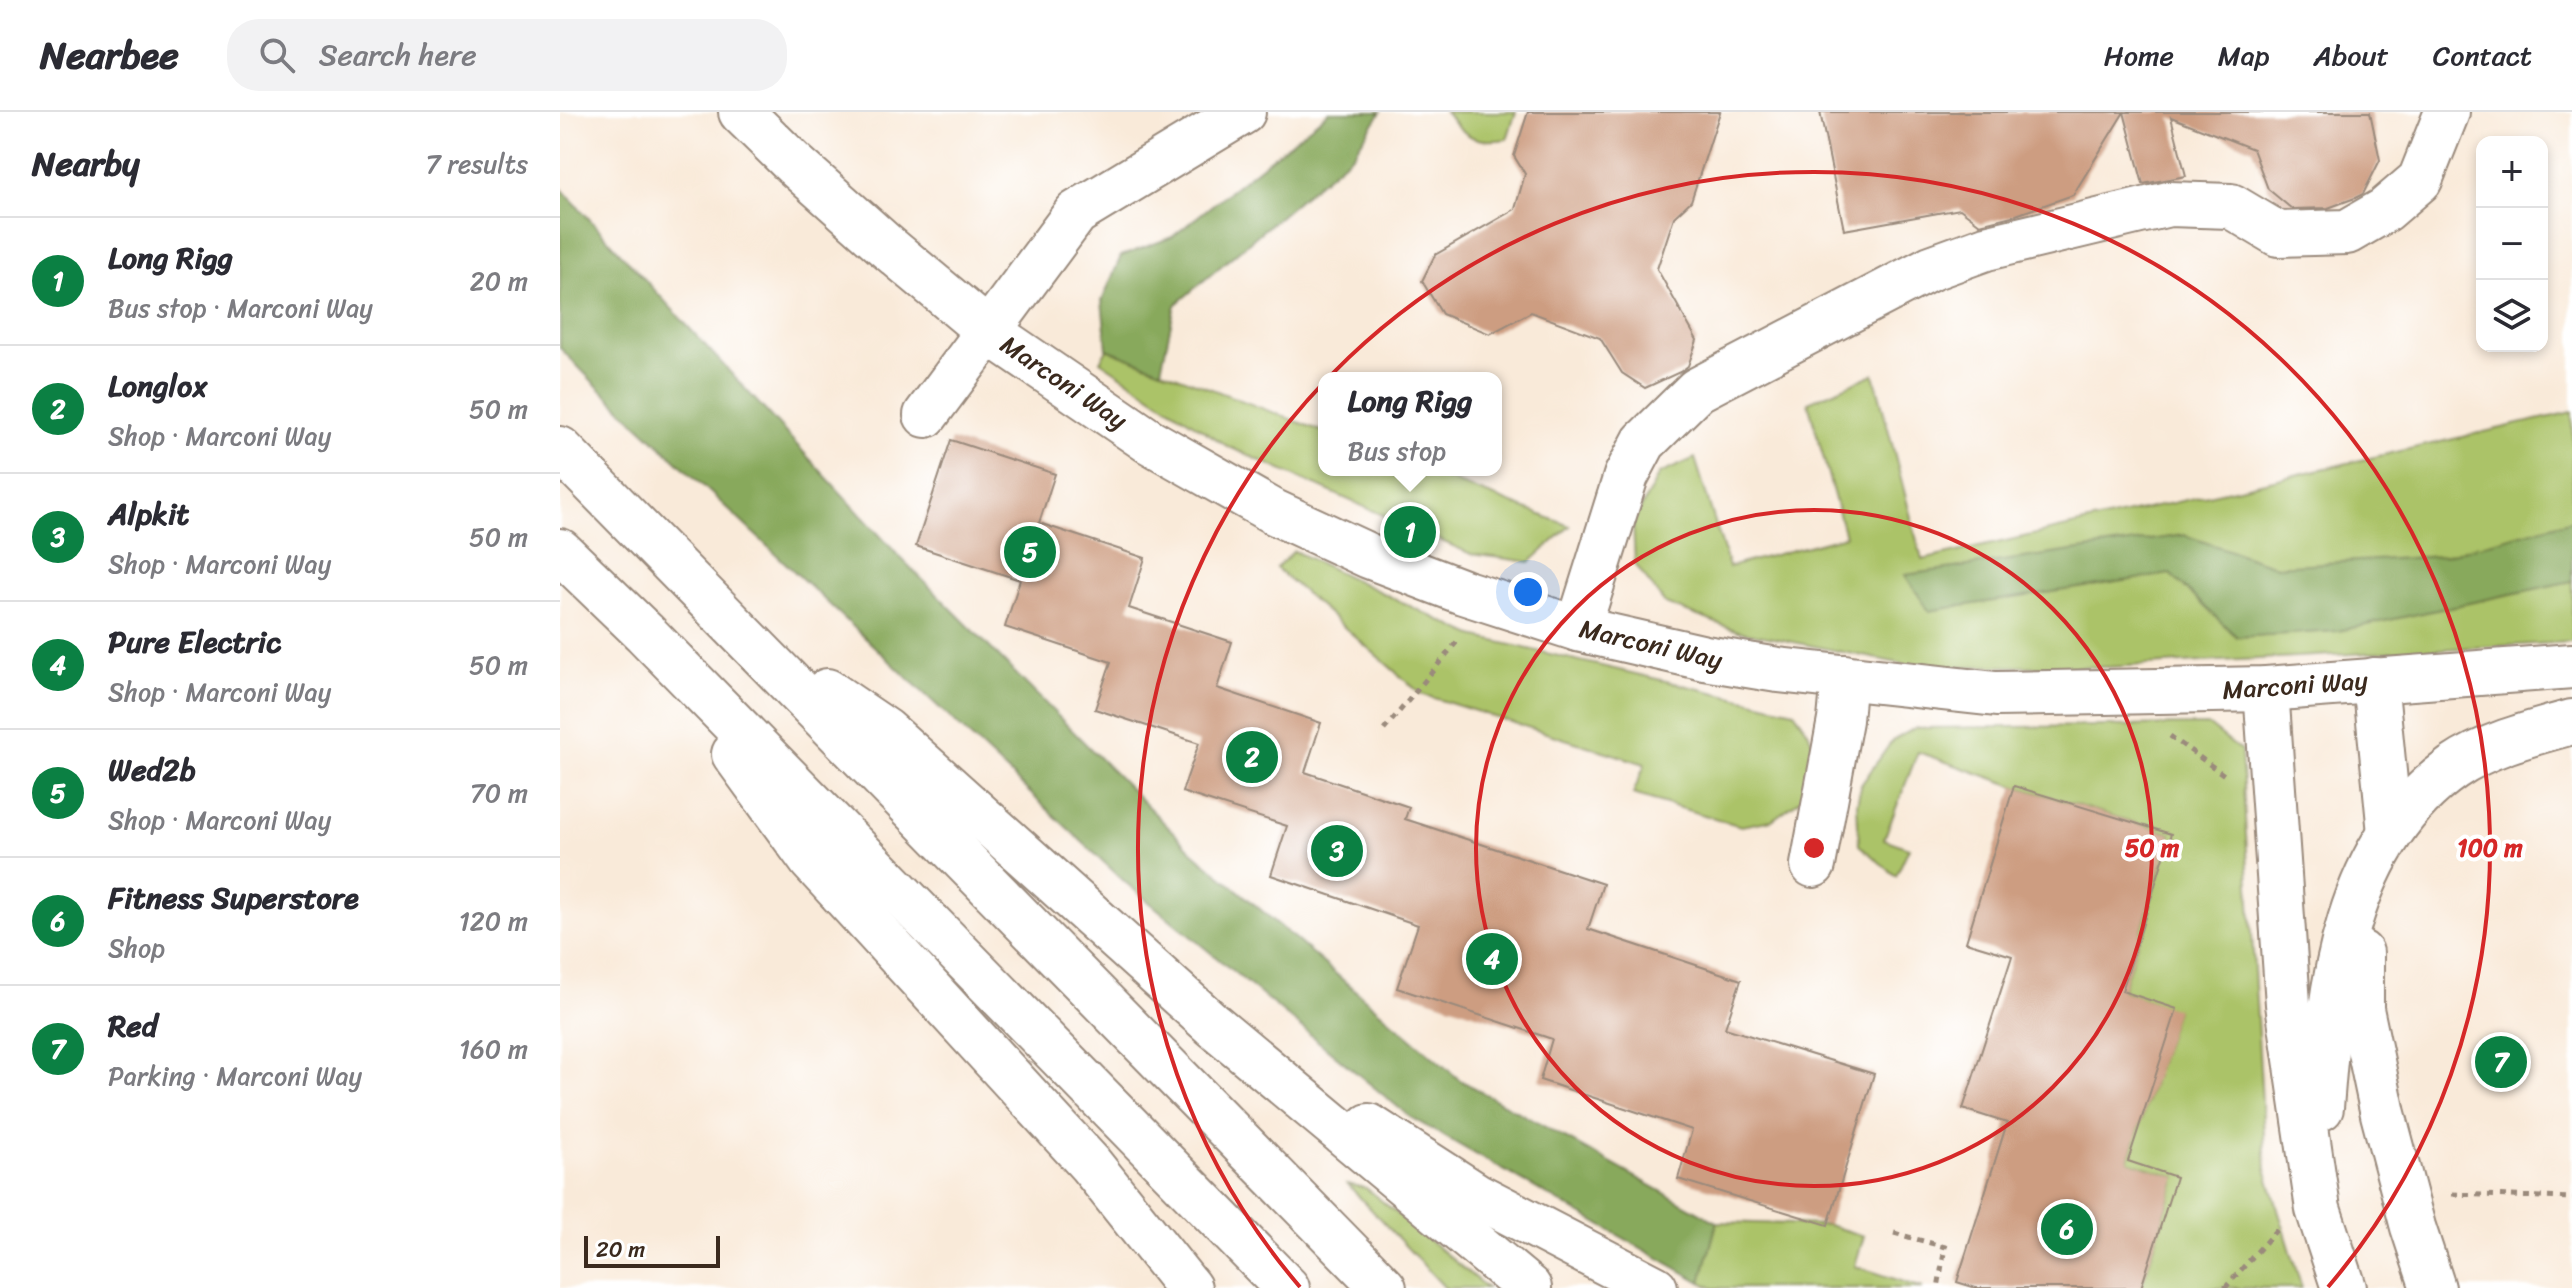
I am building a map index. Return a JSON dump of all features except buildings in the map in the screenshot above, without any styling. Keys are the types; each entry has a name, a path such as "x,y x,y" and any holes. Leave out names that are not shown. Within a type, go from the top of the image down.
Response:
{"main road":[{"name":"Marconi Way","path":"741,112 885,245 988,331 1149,441 1274,512 1369,556 1490,601 1578,629 1705,658 1996,694 2266,689 2572,666"},
{"path":"926,415 1076,213 1243,112"},
{"path":"1578,629 1626,476 1644,442 1697,390 1931,268 1986,248 2169,204 2231,206 2278,234 2347,232 2385,210 2420,180 2447,112"},
{"path":"560,449 1384,1288"},
{"path":"560,551 645,633 1287,1288"},
{"path":"739,629 886,731 1212,1024 1529,1288"},
{"path":"645,633 811,860 1090,1164 1189,1288"},
{"path":"1813,865 1840,720 1844,677"},
{"path":"2375,680 2390,833"},
{"path":"2266,689 2288,1004 2318,1209 2344,1288"},
{"path":"2315,1185 2325,1054 2337,970 2360,891 2390,833 2408,809 2456,766 2499,744 2572,722"},
{"path":"2360,891 2361,1009 2383,1114 2433,1288"},
{"path":"1212,1024 1476,1195 1655,1288"}],"path":[{"path":"1384,730 1490,601"},
{"path":"2225,1288 2287,1217"},
{"path":"1894,1233 1945,1247 1938,1288"}],"green space":[{"path":"1329,112 1381,112 1353,154 1175,305 1161,370 1107,349 1102,301 1121,256 1172,237"},
{"path":"1445,112 1516,112 1507,139 1486,140 1465,133"},
{"path":"560,187 897,554 1192,851 1460,1080 1717,1222 1701,1282 1410,1117 1126,883 599,388 560,348"},
{"path":"1107,349 1318,430 1318,476 1440,476 1570,526 1530,562 1471,554 1227,446 1100,361"},
{"path":"1874,374 1922,560 2572,412 2572,642 2109,667 1913,666 1738,631 1665,604 1635,564 1633,523 1659,474 1695,458 1729,567 1845,536 1808,402"},
{"path":"2572,520 2572,581 2338,631 2237,637 2170,574 1929,611 1905,575 2184,535 2275,566 2442,556"},
{"path":"1294,551 1473,636 1794,711 1808,731 1816,752 1801,799 1772,820 1741,826 1633,794 1645,764 1421,694 1276,568"},
{"path":"2208,725 2241,751 2266,1169 2302,1288 2141,1288 2176,1177 2128,1161 2176,1010 2122,991 2171,834 2014,786 1918,752 1884,839 1909,848 1896,876 1859,845 1857,804 1861,785 1892,741 1915,728"},
{"path":"1347,1184 1366,1188 1487,1288 1445,1288"},
{"path":"1717,1222 1828,1225 1864,1236 1855,1266 1923,1288 1713,1288 1701,1282"}],"place":[{"name":"Long Rigg","path":"1410,532"},
{"name":"Wed2b","path":"1030,552"},
{"name":"Longlox","path":"1252,757"},
{"name":"Alpkit","path":"1337,851"},
{"name":"Pure Electric","path":"1492,959"},
{"name":"Red","path":"2501,1062"},
{"name":"Fitness Superstore","path":"2067,1229"}]}
